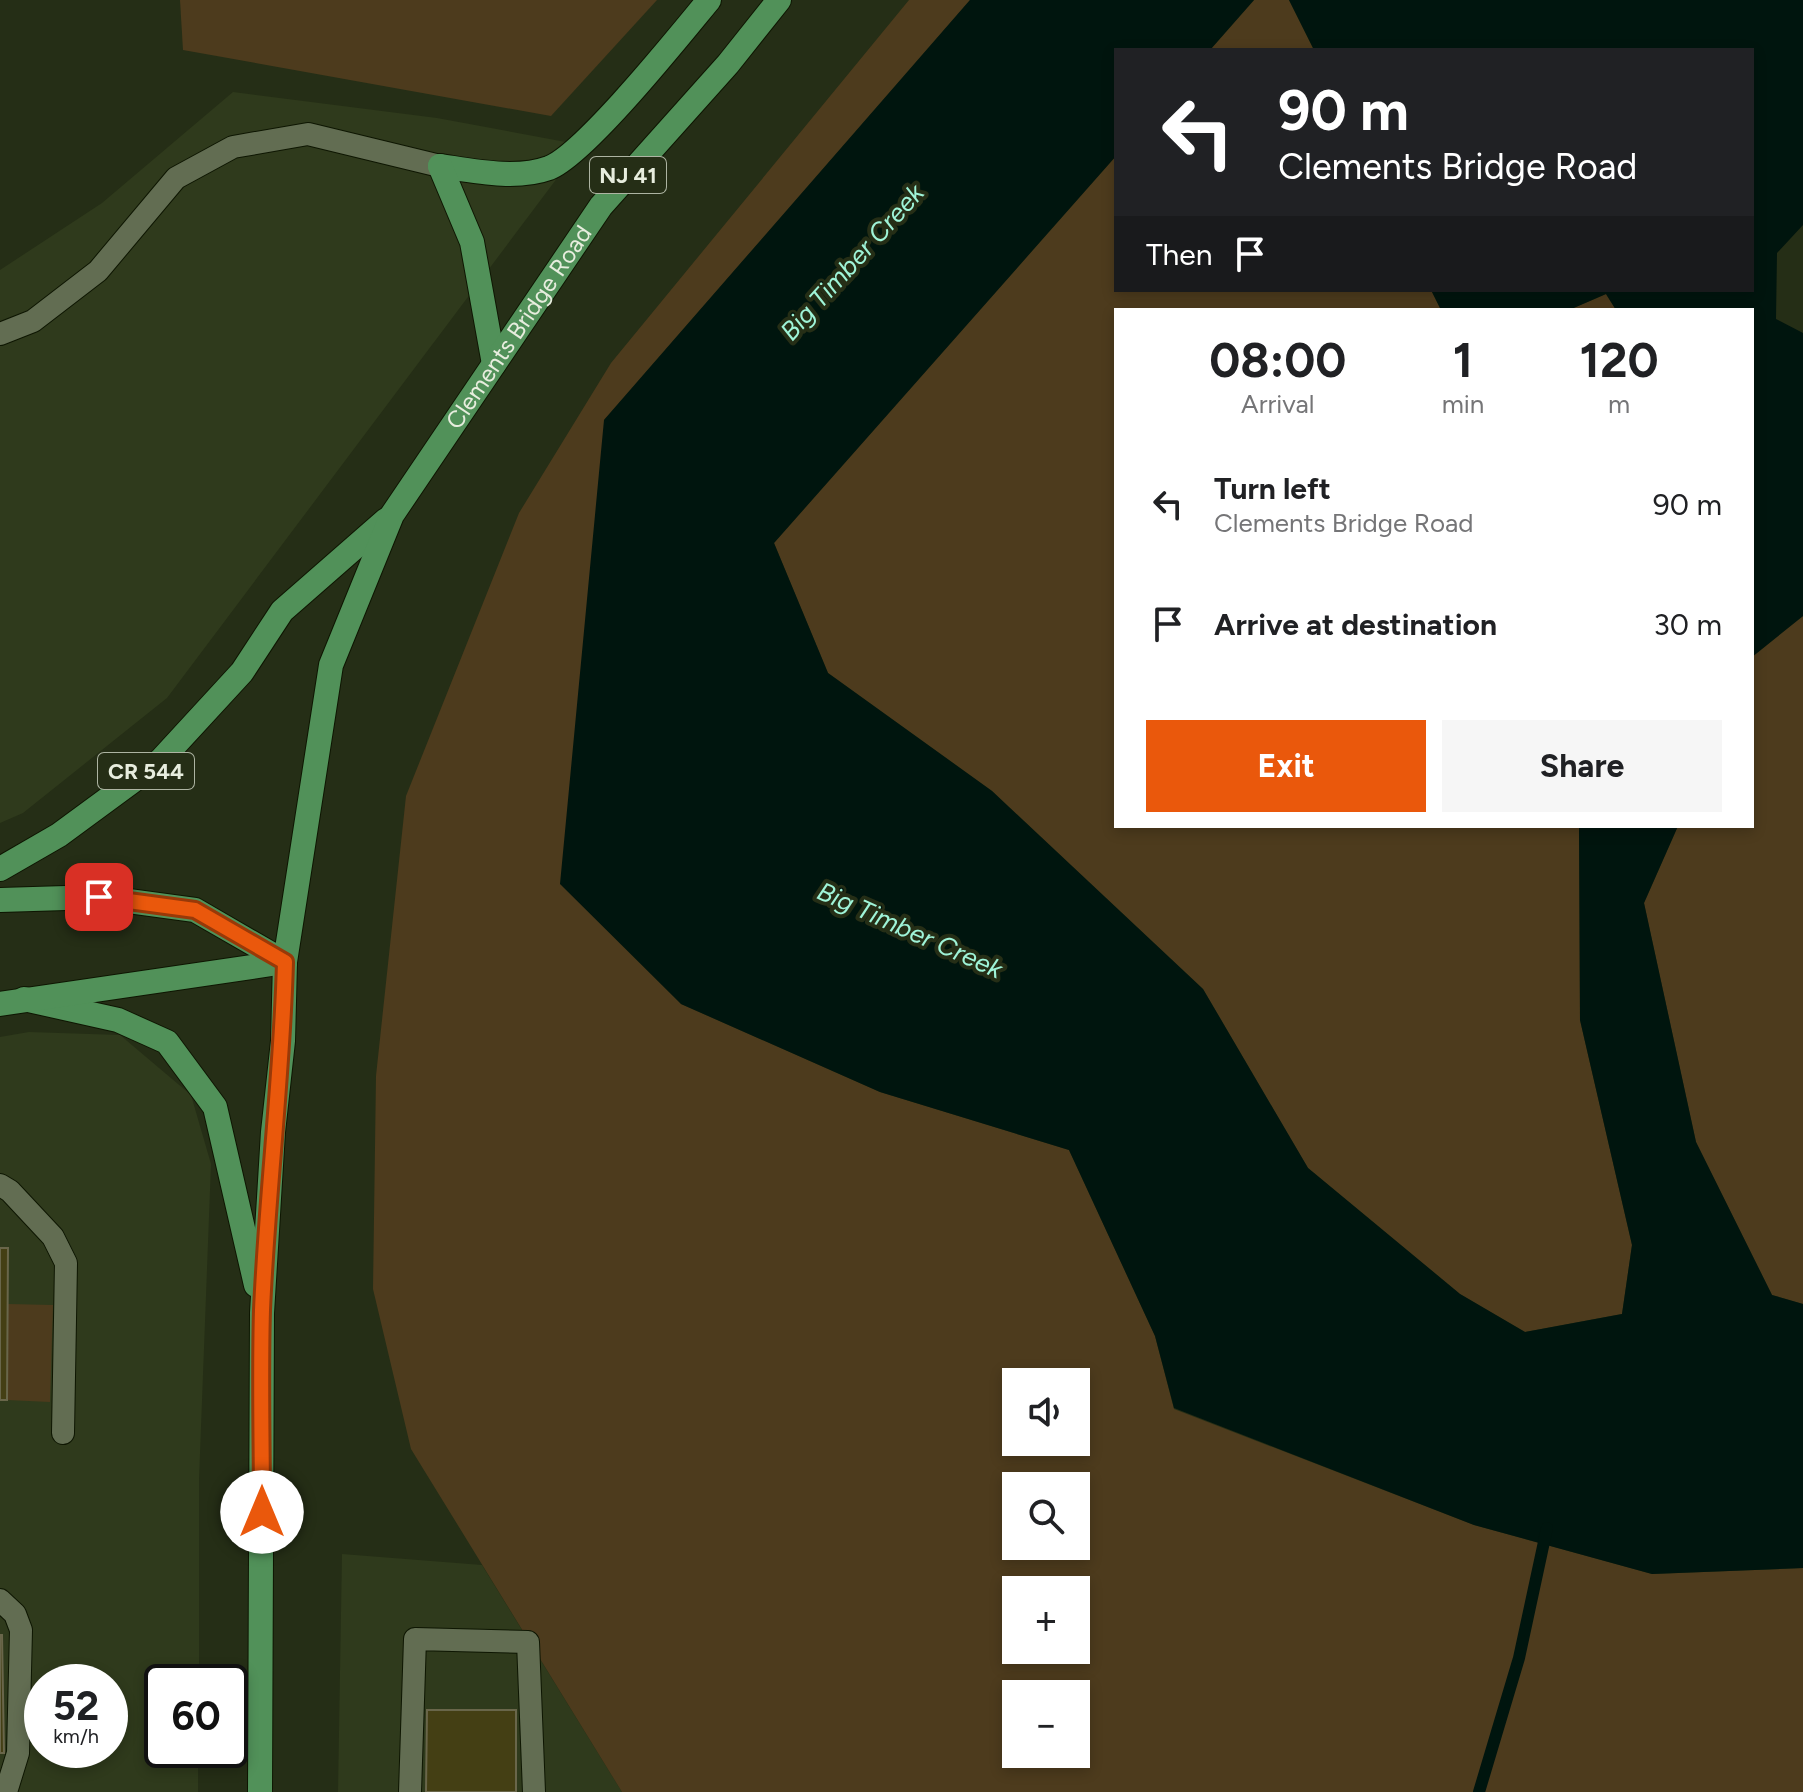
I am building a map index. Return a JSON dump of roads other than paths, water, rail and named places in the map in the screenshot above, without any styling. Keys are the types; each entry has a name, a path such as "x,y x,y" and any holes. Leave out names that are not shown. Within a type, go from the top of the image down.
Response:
{"main road":[{"path":"440,166 501,174 550,168 582,145 709,0"},
{"name":"Clements Bridge Road","path":"285,962 331,665 392,515 601,206 728,64 779,0"},
{"path":"440,166 472,242 494,364"},
{"name":"Clements Bridge Road","path":"0,869 59,835 161,760 242,672 282,611 392,515"},
{"path":"0,900 99,897 195,910 285,962"},
{"path":"12,1001 285,962"},
{"name":"NJ 41","path":"260,1792 262,1313 273,1132 283,1041 285,962"},
{"path":"12,1001 118,1020 167,1042 215,1107 262,1313"}],"lane":[{"path":"0,334 33,321 98,271 134,223 176,178 233,147 308,134 440,166"},
{"path":"0,1185 10,1191 53,1237 66,1263 63,1433"},
{"path":"0,1600 15,1614 21,1630 18,1753 6,1792"},
{"path":"410,1792 415,1639 528,1642 534,1792"}],"water":[{"name":"Big Timber Creek","path":"970,0 1254,0 1212,48 1114,48 1114,158 774,543 828,673 992,791 1203,989 1308,1168 1460,1294 1525,1332 1622,1314 1632,1245 1580,1020 1579,828 1677,828 1644,903 1696,1142 1772,1295 1803,1304 1803,1568 1652,1574 1474,1525 1174,1408 1155,1336 1069,1150 880,1092 681,1004 560,884 604,420"},
{"path":"1289,0 1803,0 1803,225 1777,253 1776,319 1803,333 1803,616 1754,655 1754,308 1615,308 1606,294 1574,308 1440,308 1432,292 1754,292 1754,48 1313,48"}],"waterway":[{"path":"1479,1792 1519,1658 1547,1528"}]}
